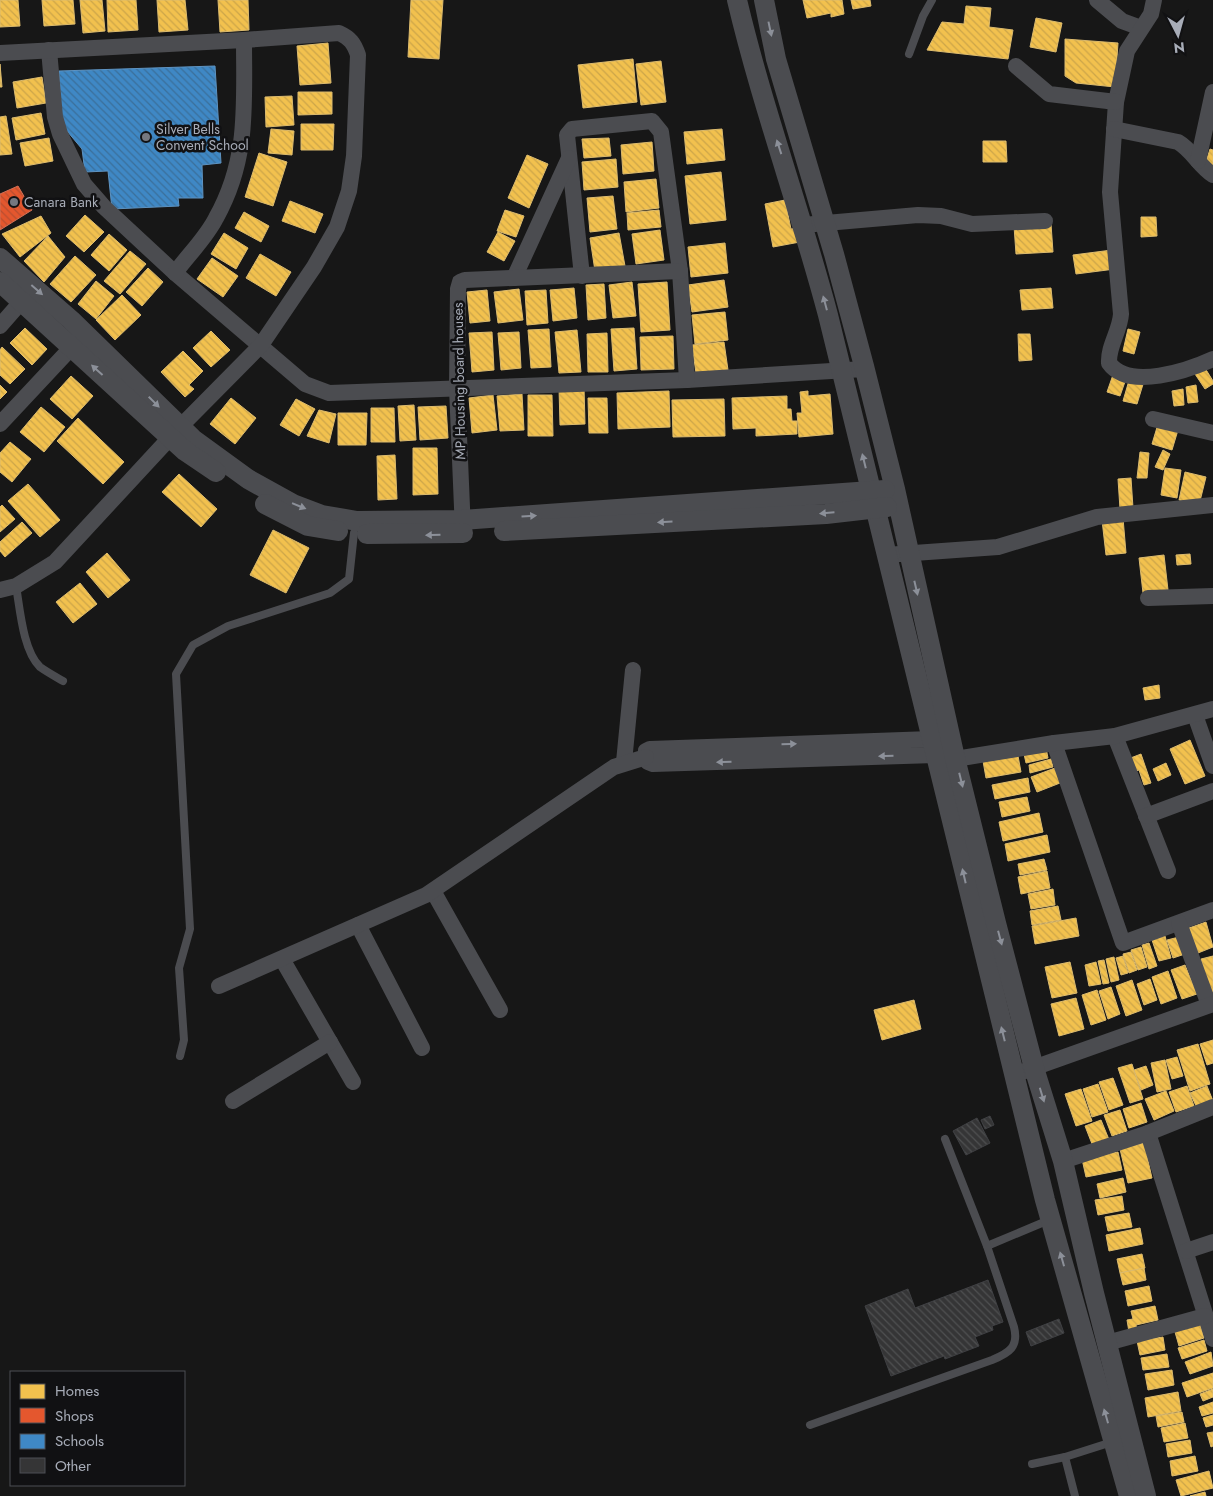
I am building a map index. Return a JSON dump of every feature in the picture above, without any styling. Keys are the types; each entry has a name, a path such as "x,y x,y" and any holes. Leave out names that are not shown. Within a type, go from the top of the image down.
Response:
{"street":[{"path":"737,0 755,74 803,225 842,371 886,555 940,754 1063,1161 1106,1344 1146,1496"},
{"path":"764,0 776,59 825,222 897,497 908,552 940,754 1014,1075 1050,1219 1129,1496"},
{"path":"1097,0 1122,21 1141,28"},
{"path":"1154,0 1151,14 1127,51 1116,102 1110,192 1121,314 1118,331 1109,357 1110,363 1118,371 1151,377 1190,369 1213,358"},
{"path":"0,53 338,33 349,38 355,44 358,55 354,156 346,200 337,227 314,267 261,345 175,432 55,562 16,586 0,590"},
{"path":"175,273 216,220 238,165 245,129 244,40"},
{"path":"49,50 55,117 60,134 84,184 104,207 175,273 305,384 328,394 687,380 864,369"},
{"path":"1016,66 1049,94 1116,102"},
{"path":"1198,162 1208,143 1213,92"},
{"path":"582,276 566,139 569,131 572,129 648,120 656,124 661,132 680,271 687,380"},
{"path":"1114,129 1178,142 1184,145 1198,162 1213,175"},
{"path":"514,278 569,158"},
{"path":"803,225 918,215 941,216 972,224 1046,221"},
{"path":"0,258 71,320 175,432 185,451 216,473 293,520 323,529 395,536 462,527"},
{"name":"MP Housing board houses","path":"462,527 456,388 459,285 465,280 680,271"},
{"path":"0,282 72,347 175,432 248,479 293,504 322,515 357,521 462,527 826,514 874,500 897,497"},
{"path":"0,326 21,302"},
{"path":"0,424 72,347"},
{"path":"1153,419 1213,433"},
{"path":"886,555 998,547 1097,517 1213,505"},
{"path":"1148,598 1213,596"},
{"path":"624,762 633,670"},
{"path":"220,986 433,891 624,762 646,757 648,762 653,764 940,754 1115,736 1213,709"},
{"path":"1195,715 1213,766"},
{"path":"1115,736 1168,871"},
{"path":"1054,743 1123,944 1213,910"},
{"path":"1146,816 1213,792"},
{"path":"433,891 500,1010"},
{"path":"1014,1075 1211,1004 1179,923"},
{"path":"358,925 422,1048"},
{"path":"282,959 353,1082"},
{"path":"233,1101 330,1042"},
{"path":"1063,1161 1148,1133 1213,1107"},
{"path":"1148,1133 1213,1339"},
{"path":"1186,1250 1213,1242"},
{"path":"1106,1344 1205,1316"}],"lane":[{"path":"909,54 923,16 932,0"},
{"path":"180,1056 184,1040 179,968 190,929 176,674 193,645 228,626 330,593 349,578 354,533"},
{"path":"16,586 28,647 33,658 40,667 63,681"},
{"path":"810,1425 992,1360 1006,1354 1015,1346 1017,1337 987,1246 945,1139"},
{"path":"987,1246 1050,1219"},
{"path":"1032,1464 1065,1457 1114,1442"},
{"path":"1065,1457 1075,1496"}],"building: Homes":[{"path":"0,0 18,0 20,26 0,27"},
{"path":"42,0 73,0 75,24 44,26"},
{"path":"80,0 102,0 105,31 83,33"},
{"path":"107,0 136,0 138,30 108,32"},
{"path":"157,0 185,0 188,30 159,32"},
{"path":"218,0 248,0 249,30 220,32"},
{"path":"411,0 443,0 439,59 408,57"},
{"path":"803,0 842,0 844,14 831,17 831,13 807,18"},
{"path":"851,0 870,0 871,6 853,9"},
{"path":"966,6 991,8 989,27 1013,30 1008,59 927,50 942,22 964,24"},
{"path":"1036,18 1062,23 1056,52 1030,47"},
{"path":"1065,39 1118,43 1115,87 1076,83 1065,76"},
{"path":"328,43 331,83 300,85 297,46"},
{"path":"633,59 637,102 583,108 578,65"},
{"path":"661,61 666,102 641,105 636,64"},
{"path":"0,64 2,87 0,87"},
{"path":"42,77 46,103 17,108 13,82"},
{"path":"298,92 332,92 332,114 298,115"},
{"path":"292,96 294,125 266,127 265,97"},
{"path":"41,113 45,134 16,140 12,118"},
{"path":"6,116 12,154 0,155 0,117"},
{"path":"301,124 334,124 333,150 301,150"},
{"path":"271,129 294,131 292,155 268,153"},
{"path":"722,129 725,160 687,164 684,132"},
{"path":"49,138 53,161 25,166 20,143"},
{"path":"609,138 611,156 584,158 582,139"},
{"path":"983,141 1006,141 1007,162 983,162"},
{"path":"652,142 654,171 623,174 621,145"},
{"path":"1210,149 1213,150 1213,169 1205,165"},
{"path":"259,153 287,162 273,206 245,197"},
{"path":"527,155 548,164 529,208 508,198"},
{"path":"616,159 618,187 584,190 582,162"},
{"path":"721,172 726,220 690,224 685,176"},
{"path":"656,179 659,208 626,212 624,182"},
{"path":"613,196 617,229 590,232 587,198"},
{"path":"785,200 791,229 798,228 800,242 773,247 765,204"},
{"path":"290,201 323,214 315,233 282,221"},
{"path":"505,210 524,216 516,237 497,231"},
{"path":"659,210 661,227 628,230 627,213"},
{"path":"244,212 269,226 261,242 235,228"},
{"path":"85,215 104,232 84,252 66,236"},
{"path":"41,216 51,233 20,257 2,234"},
{"path":"1141,217 1156,217 1157,236 1141,237"},
{"path":"1051,224 1053,252 1016,254 1014,226"},
{"path":"660,230 664,260 636,264 632,234"},
{"path":"498,232 515,241 504,261 487,252"},
{"path":"224,233 248,248 236,269 211,254"},
{"path":"619,233 625,266 595,271 590,238"},
{"path":"109,234 127,250 109,271 91,255"},
{"path":"48,236 65,257 44,282 24,261"},
{"path":"725,243 728,273 691,277 688,247"},
{"path":"1112,250 1115,269 1076,274 1073,255"},
{"path":"130,251 146,264 120,294 104,281"},
{"path":"260,254 291,272 276,296 246,278"},
{"path":"75,256 96,275 71,302 50,284"},
{"path":"212,258 238,276 223,297 197,279"},
{"path":"148,268 163,282 142,306 126,292"},
{"path":"724,280 728,307 692,312 688,285"},
{"path":"96,281 114,296 96,319 78,304"},
{"path":"632,282 636,316 613,318 609,285"},
{"path":"667,282 670,330 641,332 638,284"},
{"path":"604,284 606,318 588,320 586,285"},
{"path":"574,288 577,318 553,321 550,290"},
{"path":"1051,288 1053,308 1022,310 1020,290"},
{"path":"519,289 523,320 498,323 494,292"},
{"path":"487,290 490,321 470,323 467,292"},
{"path":"546,290 548,323 527,325 525,291"},
{"path":"122,295 141,315 115,340 96,320"},
{"path":"725,312 728,340 695,344 692,315"},
{"path":"25,328 47,349 32,365 10,343"},
{"path":"634,328 637,369 614,371 611,329"},
{"path":"549,329 551,367 531,368 528,330"},
{"path":"1128,329 1140,332 1134,354 1123,351"},
{"path":"577,330 581,372 559,373 555,332"},
{"path":"211,331 230,350 211,367 193,348"},
{"path":"492,332 494,370 472,372 469,333"},
{"path":"519,332 521,368 501,370 498,333"},
{"path":"607,333 608,372 588,372 587,334"},
{"path":"1018,334 1030,334 1032,360 1019,361"},
{"path":"673,336 674,369 641,370 640,337"},
{"path":"724,342 728,370 696,373 692,345"},
{"path":"2,347 25,369 10,384 0,375 0,350"},
{"path":"183,351 203,371 189,385 194,389 185,397 161,372"},
{"path":"1205,368 1213,384 1205,389 1195,374"},
{"path":"1114,372 1127,376 1120,396 1107,392"},
{"path":"71,376 93,396 72,419 50,399"},
{"path":"1130,377 1144,381 1137,404 1123,401"},
{"path":"0,385 7,392 0,399"},
{"path":"1196,385 1198,402 1188,403 1186,387"},
{"path":"584,387 585,424 560,425 559,388"},
{"path":"1183,389 1184,405 1174,406 1172,391"},
{"path":"669,391 670,427 618,429 617,393"},
{"path":"808,391 808,396 830,394 833,434 799,437 797,413 802,413 800,392"},
{"path":"522,394 524,430 500,431 497,396"},
{"path":"493,395 497,430 472,433 469,398"},
{"path":"528,395 552,395 553,436 528,436"},
{"path":"787,396 787,409 791,409 792,421 797,421 797,434 756,436 756,428 733,429 732,398"},
{"path":"231,398 256,418 235,444 210,424"},
{"path":"588,398 607,398 608,433 589,433"},
{"path":"296,399 315,409 299,436 280,425"},
{"path":"724,399 725,436 673,437 672,400"},
{"path":"414,405 416,440 400,441 398,406"},
{"path":"446,406 448,438 420,440 418,407"},
{"path":"41,407 65,427 44,452 20,432"},
{"path":"371,408 394,408 395,442 371,442"},
{"path":"319,410 336,414 329,443 307,436"},
{"path":"338,413 367,413 366,445 338,445"},
{"path":"78,418 124,462 103,484 57,441"},
{"path":"1158,424 1178,430 1172,450 1152,444"},
{"path":"10,442 31,459 12,482 0,472 0,453"},
{"path":"413,448 437,448 438,494 413,495"},
{"path":"1163,450 1170,454 1163,470 1155,467"},
{"path":"1140,452 1149,453 1147,478 1137,478"},
{"path":"395,455 397,499 378,500 377,456"},
{"path":"1165,468 1181,470 1177,498 1161,495"},
{"path":"1185,472 1206,477 1199,505 1179,500"},
{"path":"179,474 217,509 201,527 162,492"},
{"path":"1131,478 1133,508 1120,509 1118,479"},
{"path":"28,484 60,520 40,537 8,501"},
{"path":"2,505 15,519 0,532 0,507"},
{"path":"1123,518 1126,553 1106,555 1102,520"},
{"path":"22,522 32,533 5,557 0,551 0,542"},
{"path":"273,530 309,548 286,593 250,575"},
{"path":"107,553 130,580 108,598 86,572"},
{"path":"1190,554 1191,564 1177,565 1176,555"},
{"path":"1164,555 1168,590 1143,593 1139,558"},
{"path":"80,583 97,604 73,623 56,602"},
{"path":"1159,685 1160,698 1145,700 1143,688"},
{"path":"1190,740 1205,776 1185,784 1170,749"},
{"path":"1046,748 1048,758 1026,763 1024,754"},
{"path":"1141,754 1151,783 1144,785 1139,770 1133,772 1128,759"},
{"path":"1018,756 1021,772 986,778 983,761"},
{"path":"1051,759 1053,767 1030,773 1029,765"},
{"path":"1166,763 1171,775 1158,781 1153,769"},
{"path":"1055,768 1060,783 1037,792 1031,777"},
{"path":"1028,778 1030,792 995,799 992,785"},
{"path":"1027,797 1030,811 1002,817 999,802"},
{"path":"1039,813 1043,832 1003,841 999,822"},
{"path":"1047,835 1050,852 1008,861 1005,844"},
{"path":"1044,859 1047,870 1020,875 1018,864"},
{"path":"1047,871 1050,888 1021,894 1018,877"},
{"path":"1053,889 1055,905 1031,909 1028,894"},
{"path":"1058,906 1061,920 1032,925 1030,911"},
{"path":"1076,918 1079,936 1035,944 1032,926"},
{"path":"1206,922 1213,947 1198,953 1189,928"},
{"path":"1165,936 1171,958 1159,961 1152,940"},
{"path":"1179,937 1185,954 1173,958 1167,940"},
{"path":"1149,943 1157,966 1149,969 1142,945"},
{"path":"1141,947 1147,967 1138,970 1131,950"},
{"path":"1131,952 1137,970 1129,973 1123,954"},
{"path":"1123,956 1128,973 1121,975 1116,958"},
{"path":"1213,956 1213,992 1210,993 1201,959"},
{"path":"1114,957 1119,980 1111,982 1106,959"},
{"path":"1104,960 1109,983 1103,984 1098,961"},
{"path":"1070,962 1077,993 1052,998 1045,967"},
{"path":"1096,962 1101,984 1089,986 1085,965"},
{"path":"1185,965 1197,994 1182,999 1171,970"},
{"path":"1168,971 1177,998 1161,1004 1152,977"},
{"path":"1150,979 1157,1000 1144,1005 1137,984"},
{"path":"1132,980 1142,1010 1126,1016 1116,986"},
{"path":"1111,987 1120,1014 1108,1019 1099,991"},
{"path":"1097,990 1106,1020 1091,1025 1082,995"},
{"path":"1076,998 1084,1029 1059,1036 1051,1004"},
{"path":"914,1000 921,1029 882,1040 874,1010"},
{"path":"1213,1040 1213,1063 1207,1065 1200,1044"},
{"path":"1198,1044 1210,1084 1190,1091 1177,1050"},
{"path":"1177,1057 1183,1076 1172,1079 1166,1060"},
{"path":"1165,1060 1171,1089 1157,1092 1151,1063"},
{"path":"1132,1064 1143,1099 1130,1103 1118,1068"},
{"path":"1146,1066 1153,1085 1141,1090 1134,1070"},
{"path":"1113,1078 1123,1105 1109,1110 1099,1082"},
{"path":"1098,1084 1108,1112 1092,1117 1083,1089"},
{"path":"1187,1086 1194,1106 1176,1112 1169,1092"},
{"path":"1207,1086 1213,1101 1197,1108 1190,1093"},
{"path":"1081,1089 1092,1121 1076,1126 1065,1094"},
{"path":"1166,1091 1174,1111 1154,1120 1145,1099"},
{"path":"1141,1103 1147,1122 1129,1128 1123,1109"},
{"path":"1120,1110 1127,1131 1112,1136 1104,1115"},
{"path":"1101,1120 1110,1142 1094,1149 1085,1126"},
{"path":"1144,1143 1152,1178 1128,1183 1120,1149"},
{"path":"1118,1152 1122,1170 1086,1177 1082,1159"},
{"path":"1123,1178 1126,1192 1100,1198 1097,1184"},
{"path":"1122,1196 1124,1210 1098,1215 1095,1200"},
{"path":"1129,1213 1132,1227 1108,1231 1105,1217"},
{"path":"1140,1228 1143,1244 1109,1251 1106,1235"},
{"path":"1142,1254 1145,1268 1120,1273 1117,1259"},
{"path":"1144,1268 1146,1280 1123,1285 1120,1273"},
{"path":"1149,1286 1152,1301 1128,1306 1125,1291"},
{"path":"1155,1306 1158,1320 1136,1325 1137,1330 1129,1332 1127,1320 1133,1319 1131,1311"},
{"path":"1200,1324 1204,1338 1179,1346 1175,1332"},
{"path":"1163,1337 1165,1350 1140,1355 1137,1341"},
{"path":"1204,1340 1207,1351 1182,1359 1178,1348"},
{"path":"1211,1352 1213,1366 1190,1374 1185,1362"},
{"path":"1167,1354 1169,1367 1143,1370 1141,1358"},
{"path":"1172,1370 1174,1385 1148,1390 1145,1374"},
{"path":"1213,1373 1213,1388 1187,1397 1182,1383"},
{"path":"1213,1389 1213,1397 1203,1401 1200,1394"},
{"path":"1178,1392 1181,1411 1148,1417 1145,1398"},
{"path":"1213,1402 1213,1413 1202,1416 1199,1407"},
{"path":"1182,1412 1184,1422 1158,1427 1156,1416"},
{"path":"1213,1415 1213,1425 1206,1427 1203,1418"},
{"path":"1185,1423 1188,1438 1164,1442 1161,1428"},
{"path":"1213,1432 1213,1446 1211,1447 1207,1433"},
{"path":"1190,1440 1192,1453 1168,1457 1166,1444"},
{"path":"1195,1456 1198,1471 1172,1476 1170,1461"},
{"path":"1209,1471 1213,1488 1181,1496 1176,1480"},
{"path":"1205,1492 1206,1496 1190,1496"}],"building: Shops":[{"name":"Canara Bank","path":"18,186 32,210 0,230 0,194"}],"building: Schools":[{"name":"Silver Bells Convent School","path":"215,66 221,163 202,165 203,198 178,198 179,206 112,209 108,171 85,172 82,149 62,125 59,71"}],"building: Other":[{"path":"990,1116 994,1125 985,1129 981,1120"},
{"path":"977,1118 990,1143 966,1155 953,1131"},
{"path":"988,1280 1003,1322 992,1326 993,1330 975,1337 979,1346 945,1359 944,1356 891,1376 865,1306 908,1289 915,1308"},
{"path":"1059,1319 1064,1333 1031,1346 1026,1332"}],"place":[{"name":"Silver Bells Convent School","path":"146,137"},
{"name":"Canara Bank","path":"14,202"}]}
